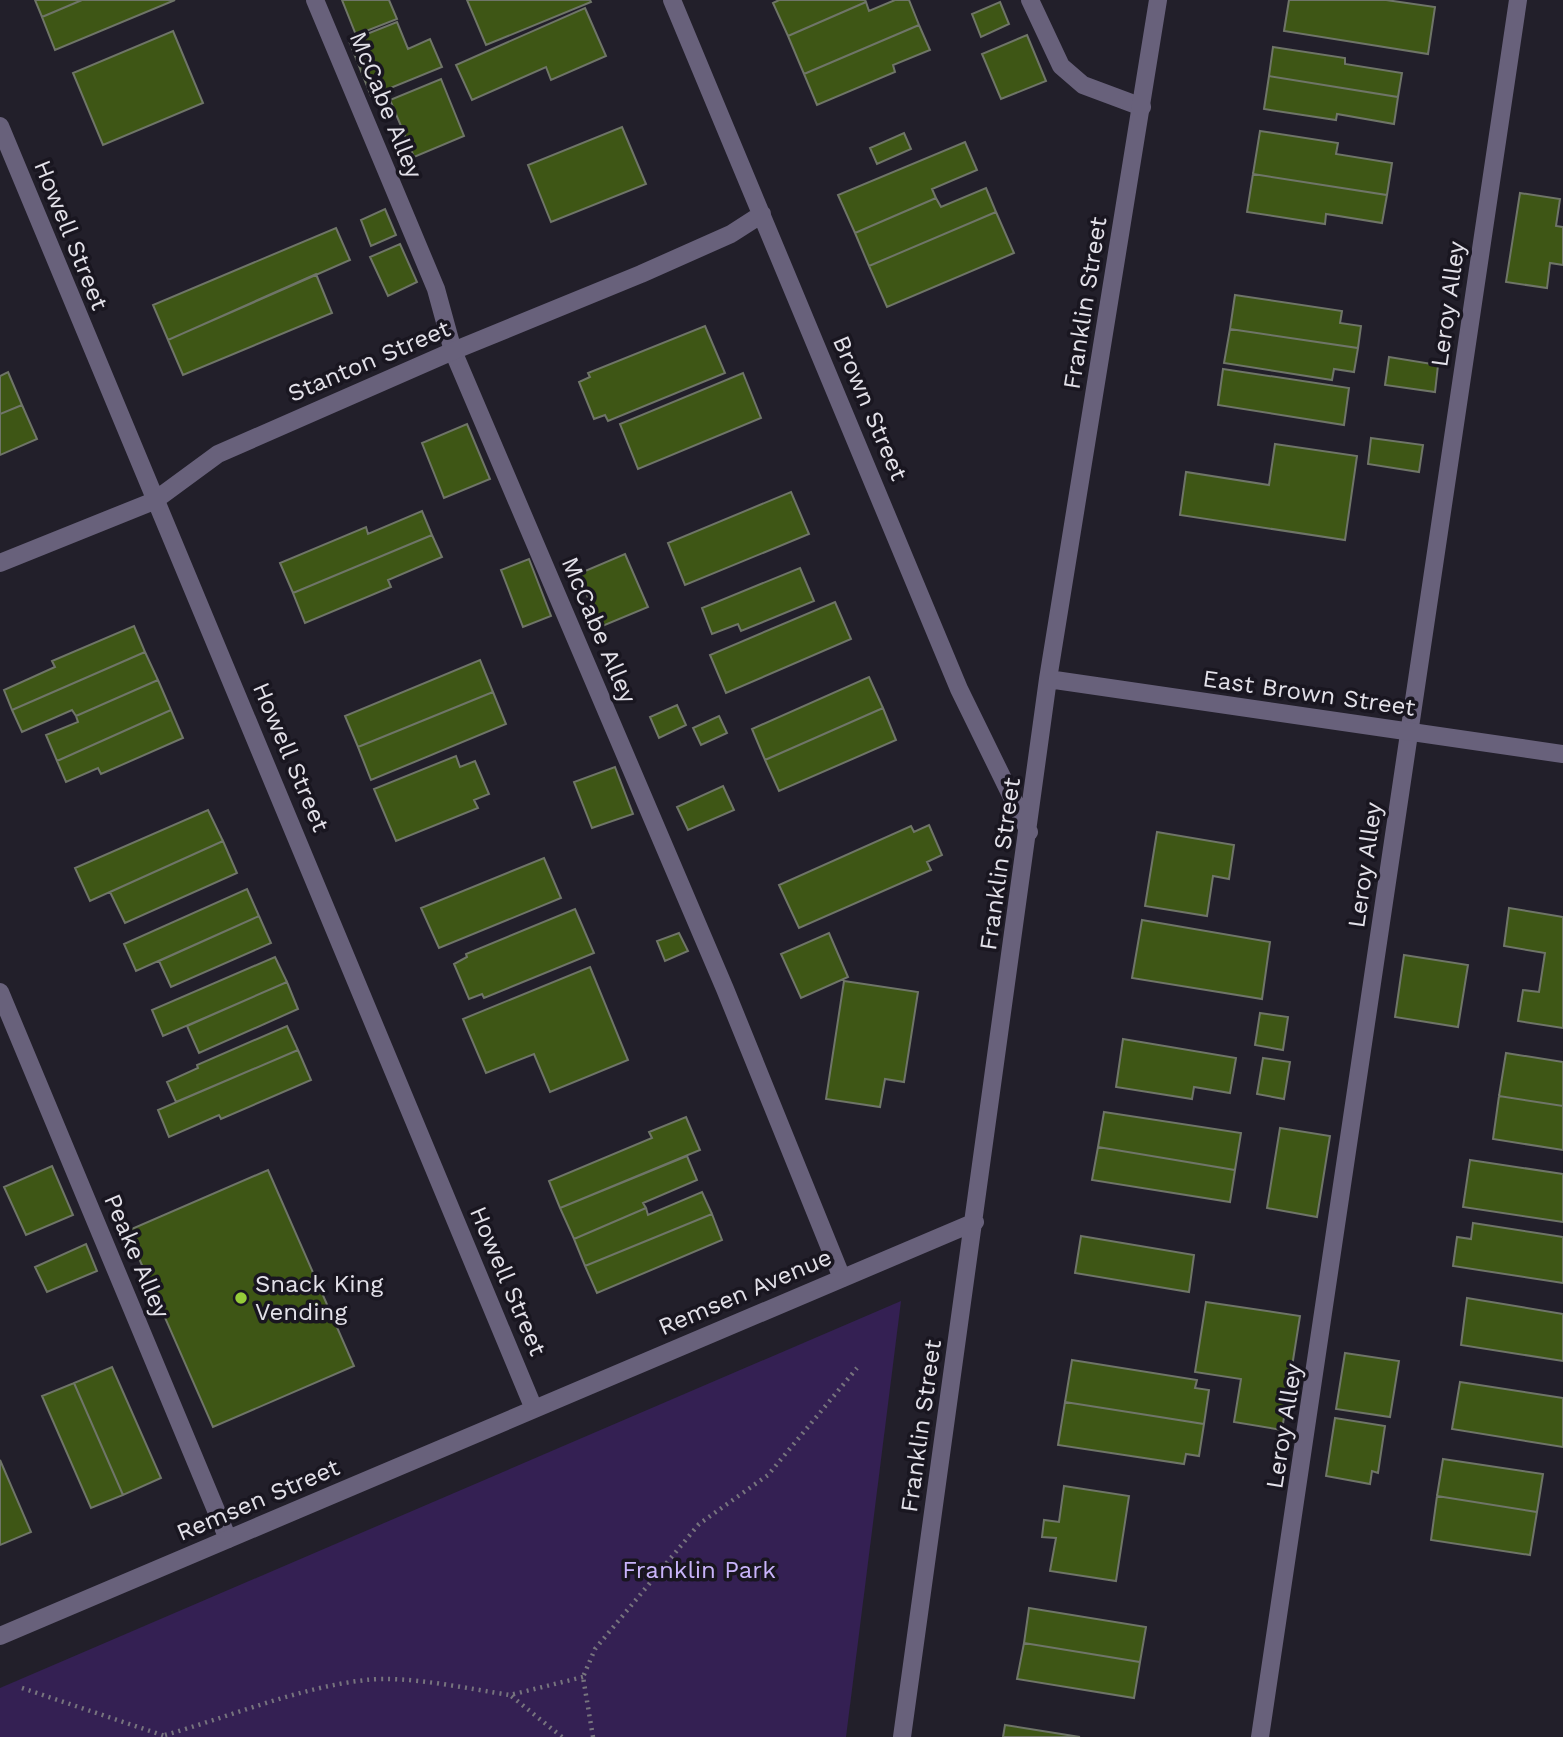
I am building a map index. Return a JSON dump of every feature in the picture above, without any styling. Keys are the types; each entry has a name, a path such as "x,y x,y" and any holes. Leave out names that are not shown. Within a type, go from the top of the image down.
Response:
{"street":[{"name":"McCabe Alley","path":"315,0 436,289 453,351 725,989 842,1278"},
{"name":"Brown Street","path":"672,0 959,689 1029,832"},
{"path":"1030,0 1061,66 1083,85 1142,107"},
{"name":"Franklin Street","path":"902,1737 1048,680 1158,0"},
{"name":"Leroy Alley","path":"1260,1737 1323,1331 1518,0"},
{"name":"Howell Street","path":"0,126 534,1409"},
{"name":"Stanton Street","path":"0,563 154,501 218,454 453,351 641,274 730,234 762,214"},
{"name":"East Brown Street","path":"1048,680 1563,754"},
{"name":"Peake Alley","path":"0,992 228,1539"},
{"name":"Remsen Avenue","path":"534,1409 975,1222"},
{"name":"Remsen Street","path":"0,1636 534,1409"}],"path":[{"path":"593,1737 583,1677 595,1649 699,1524 768,1475 857,1368"},
{"path":"22,1688 165,1736 314,1691 368,1679 436,1684 510,1695 583,1677"},
{"path":"510,1695 562,1737"}],"green space":[{"name":"Franklin Park","path":"901,1301 846,1737 0,1737 0,1688"}],"building":[{"path":"35,0 82,0 42,17"},
{"path":"82,0 175,0 55,50 42,17"},
{"path":"342,0 389,0 397,19 356,35"},
{"path":"467,0 590,0 591,2 486,45"},
{"path":"779,0 866,2 788,36 773,3"},
{"path":"895,0 909,0 919,25 804,74 788,36 866,2 869,11"},
{"path":"1289,0 1386,0 1435,7 1428,54 1284,31"},
{"path":"1000,2 1009,24 981,37 972,14"},
{"path":"585,8 606,56 551,80 546,67 472,100 456,65"},
{"path":"397,22 408,49 430,39 442,67 371,96 349,41"},
{"path":"919,25 930,50 893,65 895,72 817,105 804,74"},
{"path":"173,31 203,103 103,145 73,73"},
{"path":"1027,35 1046,81 1001,99 982,54"},
{"path":"1273,47 1345,58 1345,64 1402,73 1398,97 1269,76"},
{"path":"1269,76 1398,97 1394,124 1337,114 1336,120 1264,109"},
{"path":"441,79 464,136 414,157 390,100"},
{"path":"622,127 646,184 551,222 528,165"},
{"path":"1260,131 1338,143 1336,154 1392,163 1387,195 1253,174"},
{"path":"904,133 911,149 877,164 870,148"},
{"path":"965,142 977,170 932,189 936,198 855,233 838,195"},
{"path":"1253,174 1387,195 1382,223 1326,214 1325,224 1247,212"},
{"path":"986,188 996,212 869,266 855,233 936,198 941,207"},
{"path":"1520,193 1560,199 1556,226 1563,227 1563,265 1550,263 1547,288 1506,282"},
{"path":"385,209 396,235 371,246 361,220"},
{"path":"996,212 1014,253 887,307 869,266"},
{"path":"336,228 350,260 168,340 153,305"},
{"path":"400,244 417,282 388,296 370,257"},
{"path":"316,274 332,313 183,375 168,340"},
{"path":"1235,295 1342,311 1340,323 1361,326 1358,348 1230,329"},
{"path":"705,326 725,373 608,421 605,415 594,419 579,382 590,377 588,373"},
{"path":"1230,329 1358,348 1354,372 1334,369 1332,380 1224,363"},
{"path":"1389,357 1438,365 1435,392 1385,385"},
{"path":"1223,369 1349,388 1344,425 1218,405"},
{"path":"8,372 22,405 0,414 0,376"},
{"path":"743,373 761,418 638,469 620,424"},
{"path":"22,405 37,439 0,455 0,414"},
{"path":"467,424 490,479 444,498 422,443"},
{"path":"1371,438 1423,445 1419,472 1368,464"},
{"path":"1275,444 1357,456 1345,540 1180,515 1186,472 1269,485"},
{"path":"791,492 809,534 685,585 668,543"},
{"path":"422,511 432,535 293,593 280,563 366,527 368,534"},
{"path":"432,535 442,557 388,580 391,587 305,623 293,593"},
{"path":"625,554 648,607 600,627 578,574"},
{"path":"529,559 551,616 523,627 501,570"},
{"path":"800,568 814,601 741,631 738,624 712,634 702,608"},
{"path":"835,602 851,639 726,693 710,655"},
{"path":"134,626 145,652 12,710 4,690 55,667 52,661"},
{"path":"145,652 158,680 76,716 72,710 22,732 12,710"},
{"path":"480,660 493,692 358,747 345,716"},
{"path":"869,677 883,708 765,760 752,729"},
{"path":"158,680 171,710 57,761 46,735 78,722 76,716"},
{"path":"493,692 506,724 371,780 358,747"},
{"path":"677,705 686,725 659,738 650,717"},
{"path":"883,708 896,740 779,791 765,760"},
{"path":"171,710 183,738 101,774 98,768 66,782 57,761"},
{"path":"719,716 727,733 701,745 693,728"},
{"path":"456,756 460,767 475,761 489,794 474,800 478,808 396,841 374,789"},
{"path":"615,767 633,814 592,828 574,782"},
{"path":"723,786 734,810 688,830 677,807"},
{"path":"208,810 223,841 90,901 75,868"},
{"path":"929,825 942,855 927,862 931,870 799,928 779,885 911,826 914,832"},
{"path":"1157,832 1234,845 1229,879 1213,876 1207,916 1145,906"},
{"path":"223,841 237,873 125,923 110,892"},
{"path":"544,858 561,898 439,948 421,908"},
{"path":"247,889 259,916 136,971 124,944"},
{"path":"1509,908 1563,917 1563,1028 1518,1021 1523,990 1539,992 1545,953 1504,946"},
{"path":"575,909 594,953 484,998 482,994 469,999 454,964 467,957 466,954"},
{"path":"259,916 271,943 171,987 159,961"},
{"path":"1142,920 1270,942 1262,999 1132,978"},
{"path":"679,933 688,951 665,961 657,941"},
{"path":"829,933 848,977 801,998 781,954"},
{"path":"1404,955 1468,965 1458,1027 1395,1017"},
{"path":"275,957 287,982 163,1036 152,1010"},
{"path":"590,967 628,1060 550,1092 534,1054 486,1073 463,1019"},
{"path":"844,981 918,992 904,1082 885,1079 880,1107 826,1099"},
{"path":"287,982 298,1009 199,1053 187,1026"},
{"path":"1260,1013 1288,1017 1283,1050 1255,1045"},
{"path":"287,1026 298,1050 176,1102 167,1082 198,1068 197,1065"},
{"path":"1123,1039 1236,1058 1230,1093 1194,1087 1192,1099 1116,1087"},
{"path":"298,1050 311,1080 221,1119 219,1115 169,1137 158,1110"},
{"path":"1506,1053 1563,1062 1563,1106 1499,1096"},
{"path":"1263,1058 1290,1062 1284,1099 1257,1094"},
{"path":"1499,1096 1563,1106 1563,1150 1493,1139"},
{"path":"1104,1112 1241,1133 1235,1170 1098,1147"},
{"path":"686,1117 700,1150 560,1208 549,1181 652,1138 649,1132"},
{"path":"1280,1128 1330,1136 1317,1217 1267,1208"},
{"path":"1098,1147 1235,1170 1230,1202 1092,1180"},
{"path":"687,1156 697,1180 643,1203 646,1208 574,1239 560,1208"},
{"path":"1470,1160 1563,1174 1563,1222 1463,1207"},
{"path":"52,1166 73,1215 26,1235 4,1187"},
{"name":"Snack King Vending","path":"268,1170 354,1366 213,1427 127,1231"},
{"path":"702,1192 712,1214 585,1266 574,1239 646,1208 648,1215"},
{"path":"712,1214 722,1240 597,1293 585,1266"},
{"path":"1473,1223 1563,1237 1563,1283 1453,1266 1457,1237 1471,1239"},
{"path":"1081,1236 1194,1255 1189,1292 1075,1273"},
{"path":"86,1244 97,1271 47,1292 35,1267"},
{"path":"1467,1298 1563,1314 1563,1361 1461,1345"},
{"path":"1206,1302 1300,1316 1282,1430 1234,1422 1241,1379 1195,1372"},
{"path":"1345,1353 1399,1361 1390,1417 1336,1409"},
{"path":"1072,1360 1197,1380 1195,1388 1209,1390 1204,1424 1065,1402"},
{"path":"112,1367 161,1478 123,1495 74,1383"},
{"path":"1460,1382 1563,1398 1563,1447 1452,1429"},
{"path":"74,1383 123,1495 91,1508 42,1396"},
{"path":"1065,1402 1204,1424 1199,1456 1186,1454 1184,1464 1058,1445"},
{"path":"1335,1418 1385,1426 1378,1473 1372,1471 1370,1484 1326,1476"},
{"path":"1443,1459 1543,1474 1537,1512 1437,1496"},
{"path":"0,1460 31,1532 0,1545"},
{"path":"1064,1486 1129,1496 1116,1581 1050,1571 1056,1538 1042,1537 1044,1520 1059,1522"},
{"path":"1437,1496 1537,1512 1530,1555 1431,1540"},
{"path":"1029,1608 1146,1627 1140,1662 1024,1643"},
{"path":"1024,1643 1140,1662 1134,1698 1017,1679"},
{"path":"1005,1725 1080,1737 1003,1737"}],"place":[{"name":"Snack King Vending","path":"241,1298"}]}
